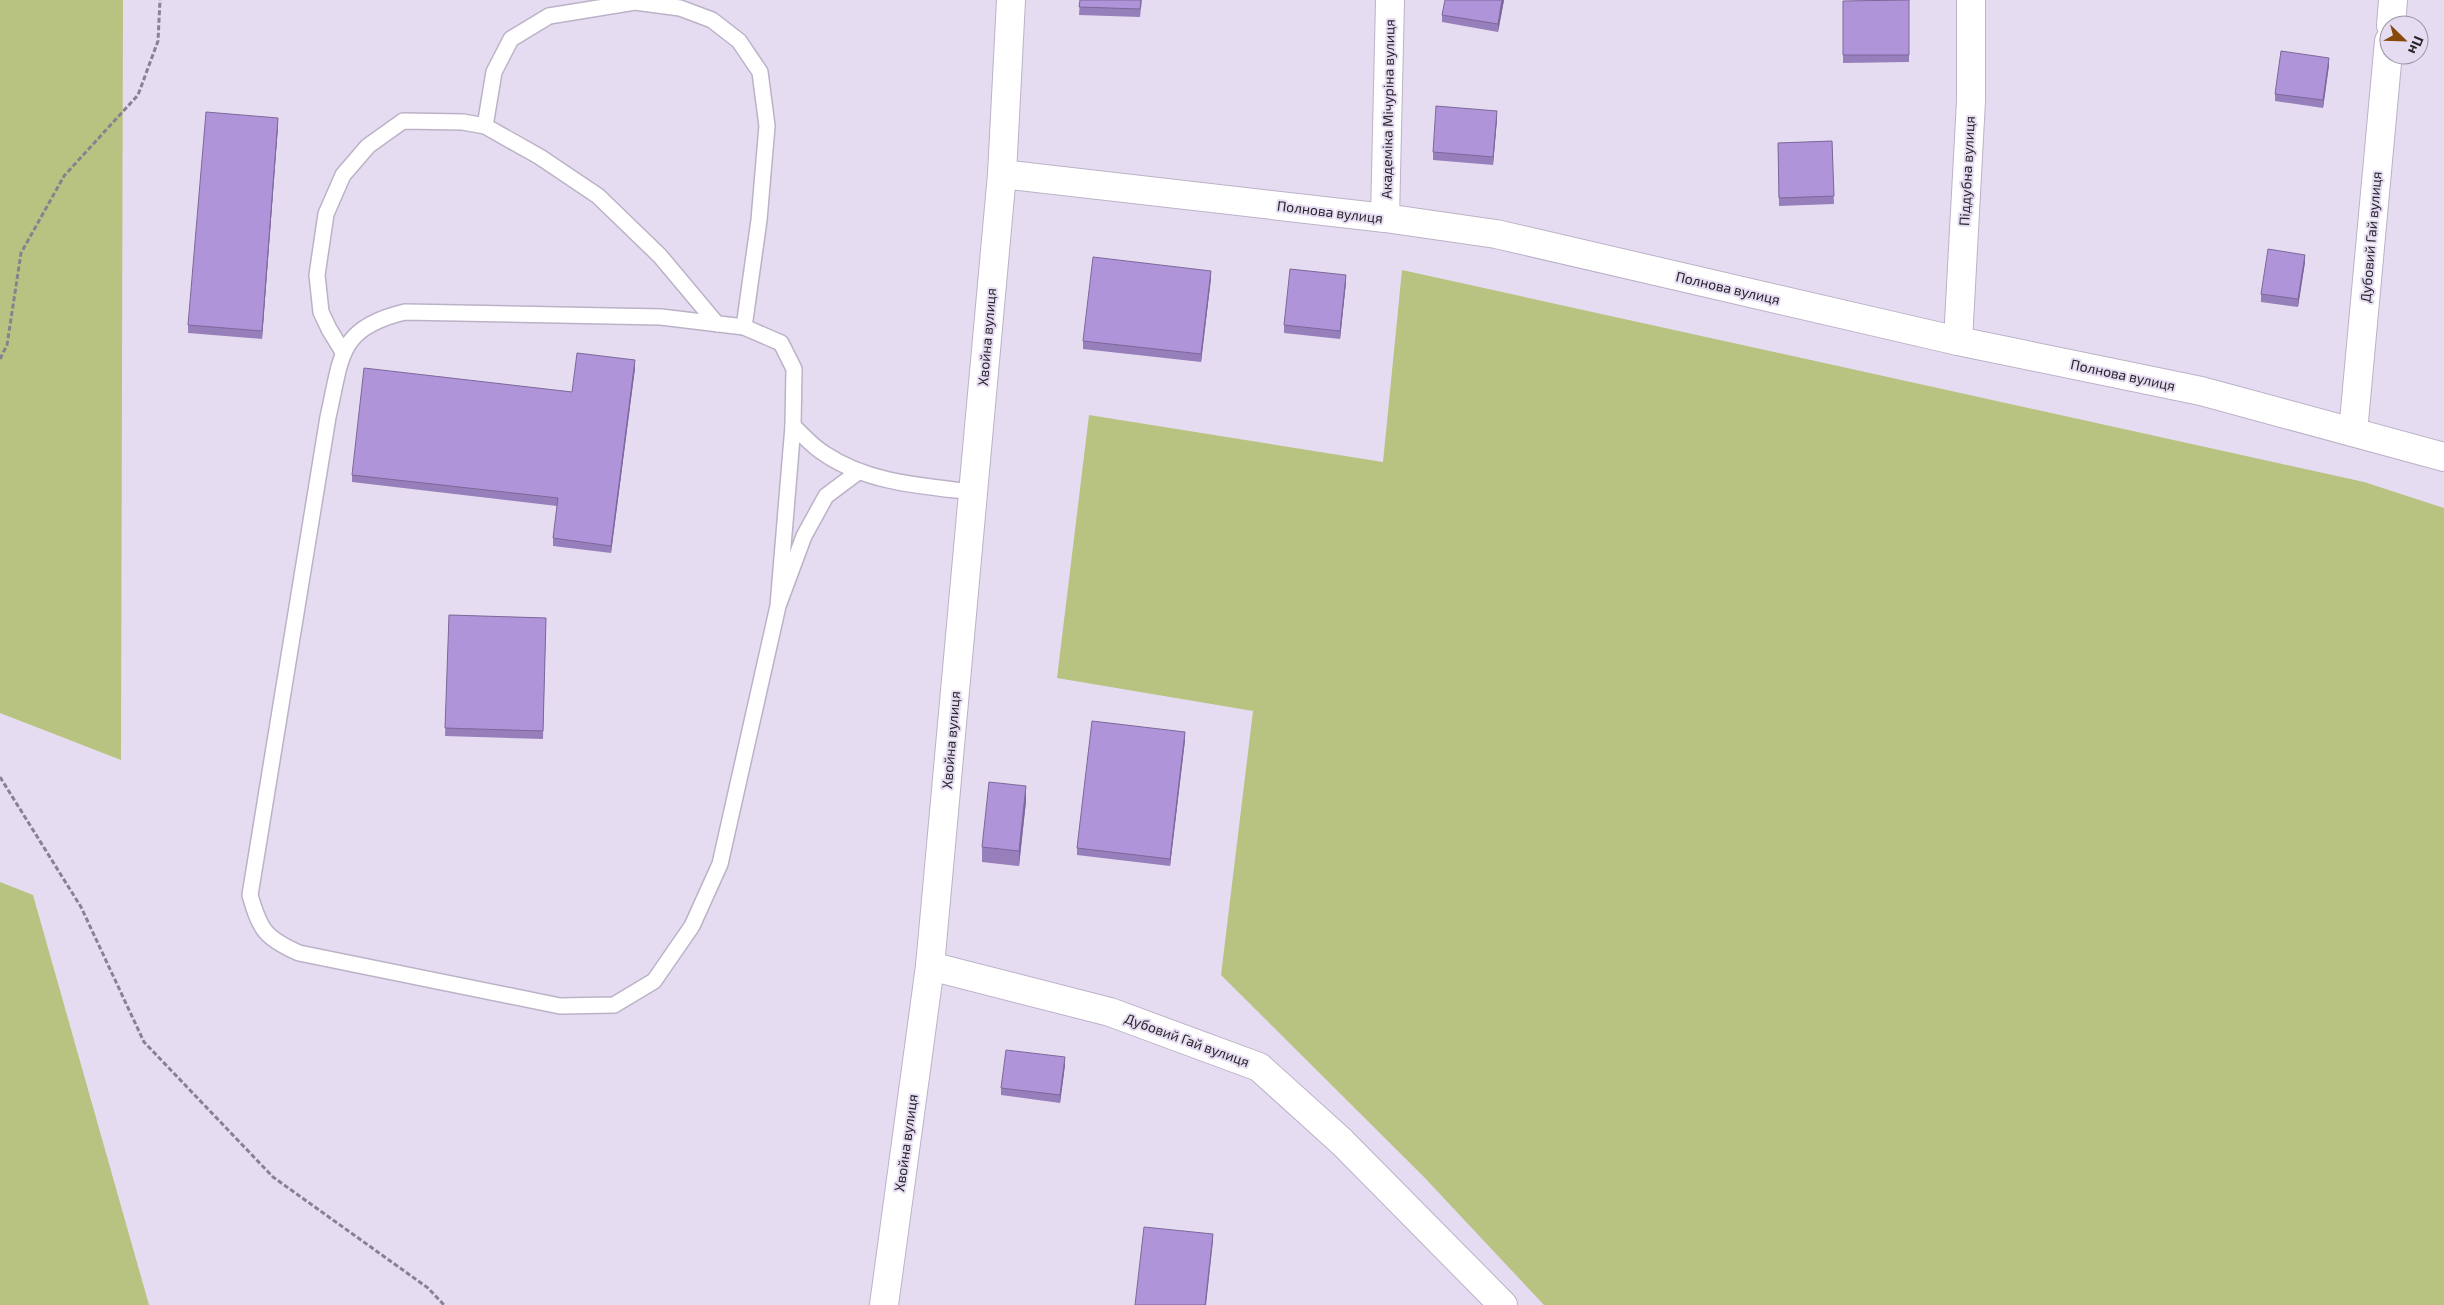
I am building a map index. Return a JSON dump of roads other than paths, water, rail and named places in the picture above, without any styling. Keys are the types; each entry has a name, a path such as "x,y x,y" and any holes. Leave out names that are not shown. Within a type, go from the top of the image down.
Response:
{"street":[{"path":"1002,174 1011,0"},
{"name":"Академіка Мічуріна вулиця","path":"1385,218 1390,0"},
{"name":"Піддубна вулиця","path":"1958,341 1971,102 1971,0"},
{"path":"2391,15 2393,0"},
{"name":"Дубовий Гай вулиця","path":"2353,432 2387,65"},
{"name":"Полнова вулиця","path":"1002,174 1385,218 1496,234 1958,341 2201,391 2444,457"},
{"name":"Хвойна вулиця","path":"884,1305 930,966 1002,174"},
{"name":"Дубовий Гай вулиця","path":"930,966 1110,1012 1259,1067 1342,1142 1503,1305"}],"lane":[{"path":"485,126 494,72 511,39 549,16 635,2 680,8 712,20 739,41 760,72 767,126 759,220 744,327"},
{"path":"343,352 328,330 321,312 317,275 326,214 343,175 368,146 403,120 463,122 485,126 540,157 598,196 660,256 718,324"},
{"path":"778,606 793,426 794,369 781,343 744,327 661,317 405,312 381,317 360,329 343,352 328,417 250,895 258,923 278,944 299,953 560,1006 614,1004 654,981 692,926 720,864 778,606 804,536 826,496 858,472"},
{"path":"793,426 824,454 858,472 903,483 973,492"}]}
